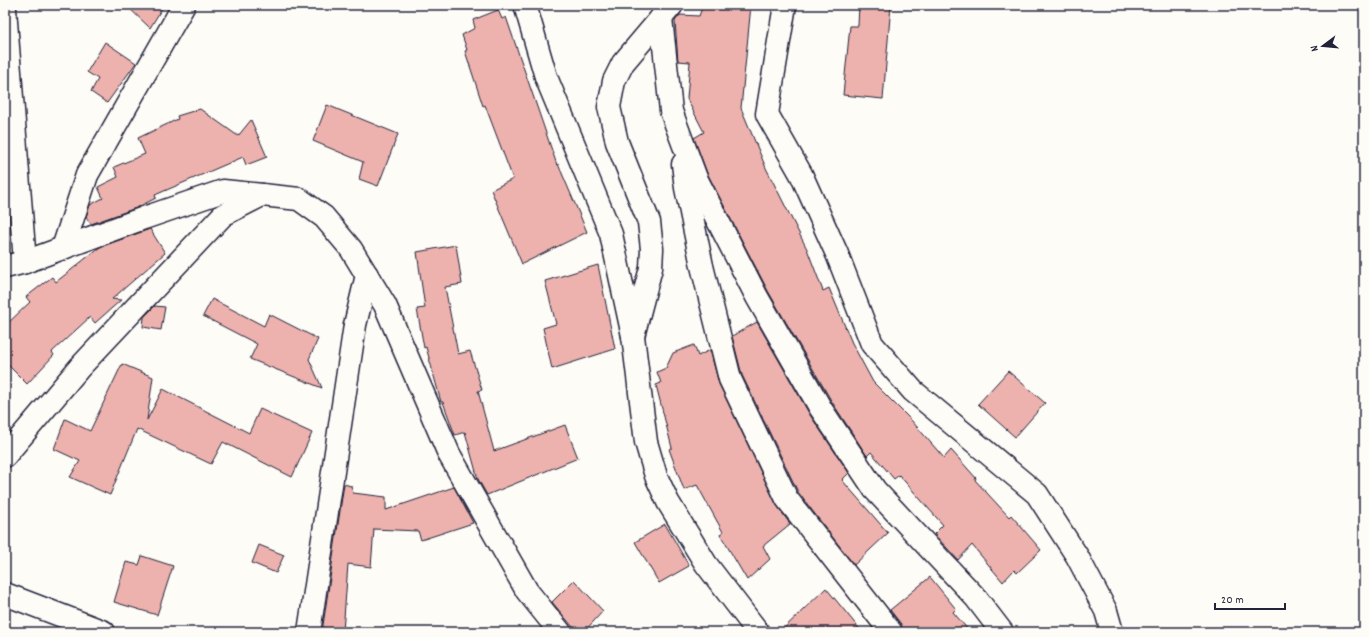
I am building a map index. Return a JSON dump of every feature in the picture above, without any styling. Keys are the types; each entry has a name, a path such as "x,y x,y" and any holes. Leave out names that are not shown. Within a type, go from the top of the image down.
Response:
{"street":[{"path":"63,248 87,175 184,5"},
{"path":"525,5 546,77 611,234 633,336 646,442 656,476 668,502 688,536 740,610 758,632"},
{"path":"785,5 767,114 801,174 837,254 872,344 914,391 1037,494 1077,556 1106,612 1112,632"},
{"path":"5,9 15,265 223,191 299,200 324,218 351,249 367,275 385,305 449,454 527,591 560,632"},
{"path":"633,336 651,268 652,249 649,222 617,142 609,107 614,81 623,63 666,11"},
{"path":"666,11 671,111 696,178 750,283 821,409 875,490 976,598 1002,632"},
{"path":"678,131 687,195 702,266 730,379 787,499 890,632"},
{"path":"5,456 80,367 223,214 262,195"},
{"path":"309,632 355,324 367,275"},
{"path":"5,594 104,632"}],"building":[{"path":"126,5 164,5 150,28"},
{"path":"703,5 751,5 741,108 766,168 807,249 823,291 829,288 852,343 873,382 911,420 944,458 951,450 976,478 975,480 1009,517 1011,515 1041,550 1017,573 1014,570 1003,582 972,545 958,560 934,534 943,525 899,475 894,479 871,452 867,456 832,402 768,291 707,173 694,138 704,132 687,99 690,62 678,61 675,21 680,15 699,16"},
{"path":"859,5 891,5 883,99 843,95 850,26 858,26"},
{"path":"498,10 502,19 506,17 557,165 558,164 587,232 522,264 491,190 513,179 485,105 483,106 465,51 467,50 462,35 475,28 473,20"},
{"path":"105,42 136,63 107,103 91,92 98,79 87,72"},
{"path":"327,105 398,134 378,186 359,179 363,162 313,141"},
{"path":"200,109 238,136 251,120 267,157 246,165 243,157 155,195 156,198 136,208 91,224 86,217 90,205 103,198 98,187 118,177 114,167 145,154 138,138 178,119 177,116"},
{"path":"150,229 165,253 112,299 121,300 95,323 90,317 52,352 54,355 27,384 5,362 5,326 30,302 26,297 52,277 56,282 100,247"},
{"path":"456,245 462,284 445,287 458,354 470,351 482,390 478,391 494,451 565,425 578,458 487,495 478,479 465,432 455,435 443,402 441,402 426,347 424,348 417,309 425,308 417,252"},
{"path":"598,265 615,349 552,369 543,328 556,324 545,281"},
{"path":"212,299 264,326 269,314 318,339 309,359 322,388 250,359 257,344 203,316"},
{"path":"155,306 165,307 161,330 143,327 144,317"},
{"path":"757,322 810,415 849,473 842,480 888,533 854,565 798,492 742,375 732,336"},
{"path":"694,345 698,356 710,350 719,384 776,504 790,524 763,546 770,559 747,580 720,534 723,532 697,485 684,490 669,449 672,448 656,385 661,383 657,372 666,368 673,353"},
{"path":"122,364 153,377 147,420 163,389 249,433 260,409 312,433 292,477 223,442 211,464 137,429 110,495 70,477 80,461 54,449 65,419 90,431"},
{"path":"1008,371 1045,403 1015,437 978,404"},
{"path":"344,484 351,486 353,493 386,497 386,510 454,487 473,523 421,540 418,531 374,529 371,567 348,564 343,632 322,632"},
{"path":"665,524 689,566 659,583 635,542"},
{"path":"259,545 284,555 276,573 252,563"},
{"path":"142,556 173,566 157,615 114,602 126,562 139,565"},
{"path":"930,577 956,609 953,612 970,632 903,632 901,624 890,610"},
{"path":"574,580 603,611 584,632 577,632 552,602"},
{"path":"826,588 862,632 780,632"}]}
